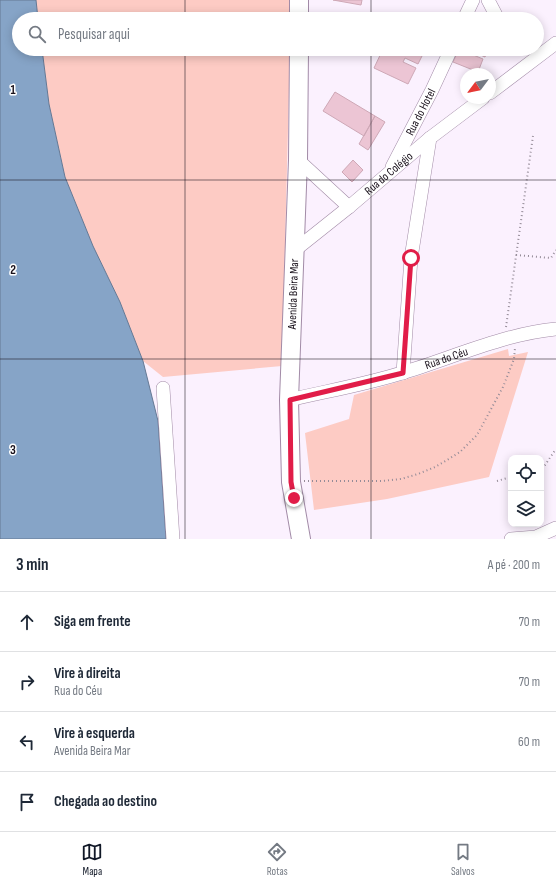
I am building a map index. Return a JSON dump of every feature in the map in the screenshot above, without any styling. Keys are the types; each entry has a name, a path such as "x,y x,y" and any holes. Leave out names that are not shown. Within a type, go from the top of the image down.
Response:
{"street":[{"path":"299,0 299,12"},
{"path":"467,12 473,0"},
{"path":"488,0 494,12"},
{"path":"544,52 553,45"},
{"name":"Avenida Beira Mar","path":"299,56 298,160 290,400 291,482 301,539"},
{"name":"Rua do Hotel","path":"388,174 432,90 448,56"},
{"path":"496,88 539,56"},
{"name":"Rua do Colégio","path":"294,250 349,207 430,138 475,104"},
{"path":"403,373 411,258 430,138"},
{"path":"298,160 349,207"},
{"name":"Rua do Céu","path":"290,400 403,373 536,331 556,329"},
{"path":"163,388 173,539"},
{"path":"511,539 536,537 556,528"}],"path":[{"path":"291,482 382,481 401,479 424,472 447,460 465,448 477,435 503,387 514,359 510,338 516,255 533,136"},
{"path":"516,255 551,258 556,250"},
{"path":"544,466 556,449"},
{"path":"497,481 508,479"}],"shaded area":[{"path":"36,0 291,0 291,12 37,12"},
{"path":"43,56 290,56 282,366 163,377 143,361 120,302 93,246 65,177 49,104"},
{"path":"508,349 509,356 528,352 489,477 387,499 314,510 305,433 349,419 354,395"}],"water":[{"path":"0,0 36,0 37,12 12,12 12,56 43,56 49,104 65,177 93,246 120,302 143,361 158,421 166,539 0,539"}],"building":[{"path":"333,0 362,0 361,5"},
{"path":"380,56 422,56 418,64 405,58 403,62 416,68 408,84 374,68"},
{"path":"456,56 476,56 483,59 480,68 468,68 453,62"},
{"path":"335,92 375,116 364,136 323,111"},
{"path":"375,116 385,122 368,150 359,144"},
{"path":"353,160 363,170 352,182 342,172"}],"route":[{"path":"294,498 291,482 290,400 403,373 411,258"}]}
